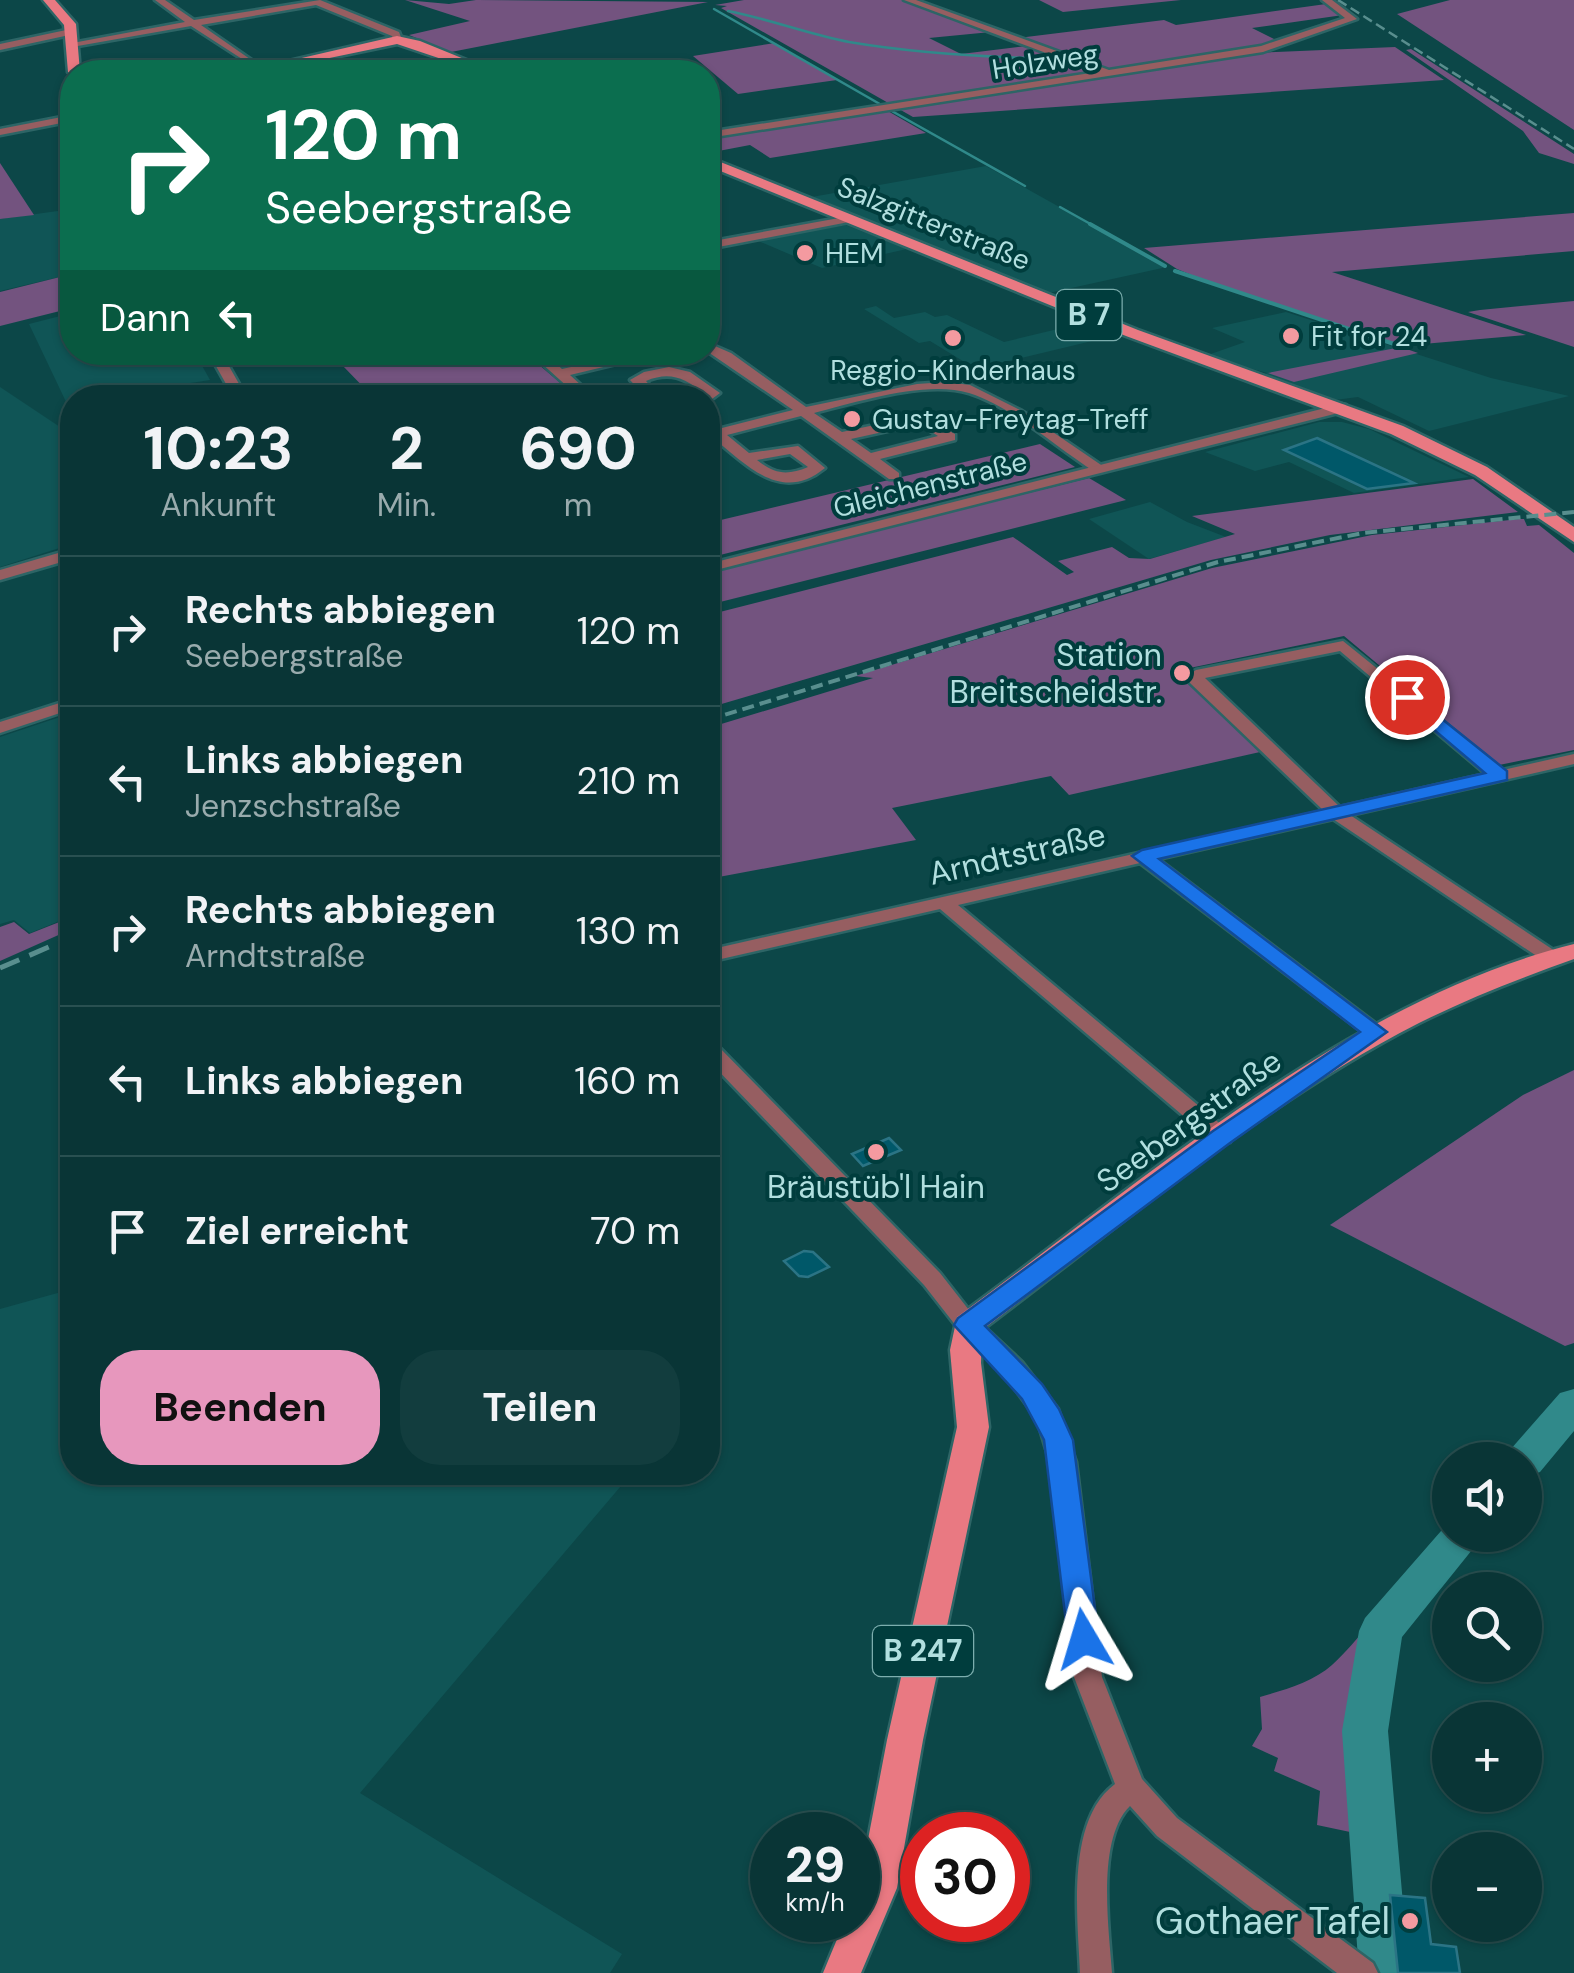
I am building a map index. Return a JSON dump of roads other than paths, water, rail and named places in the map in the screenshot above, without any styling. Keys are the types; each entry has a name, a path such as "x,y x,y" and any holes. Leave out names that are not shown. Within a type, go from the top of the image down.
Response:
{"main road":[{"path":"54,0 66,16 73,60"},
{"path":"304,60 397,40 459,60"},
{"name":"Salzgitterstraße","path":"720,166 1161,344 1341,408 1465,462 1574,536"},
{"name":"Seebergstraße","path":"968,1325 1222,1137 1376,1032 1563,954"},
{"name":"B 247","path":"842,1973 878,1888 924,1645 970,1446 972,1398 963,1345 968,1325"}],"street":[{"path":"159,0 239,60"},
{"path":"908,0 1110,73"},
{"name":"Holzweg","path":"720,133 1263,49 1352,19 1326,0"},
{"path":"0,47 194,24 315,1 396,34 397,40"},
{"path":"0,132 60,120"},
{"path":"720,244 850,219"},
{"path":"720,355 894,476"},
{"path":"550,365 574,385"},
{"path":"560,373 598,365"},
{"path":"642,385 637,380 674,370 684,371 702,385"},
{"path":"720,430 912,388 964,387 1100,470"},
{"name":"Gleichenstraße","path":"720,565 1341,408"},
{"path":"839,438 921,420 950,437 868,458"},
{"path":"720,439 746,458"},
{"path":"0,575 60,558"},
{"path":"1500,776 1350,648 1334,646 1204,672 1196,679 1336,812 1563,954"},
{"path":"0,728 60,708"},
{"name":"Arndtstraße","path":"720,953 1574,759"},
{"path":"1548,765 1574,779"},
{"path":"1142,856 1376,1032"},
{"path":"942,902 1222,1137"},
{"path":"720,1060 932,1278 1049,1416 1059,1440 1088,1678 1132,1788 1167,1827 1362,1973"},
{"path":"1096,1973 1094,1866 1105,1814 1116,1794 1132,1788"}],"waterway":[{"path":"714,9 885,107"},
{"path":"728,11 849,42 1027,58"},
{"path":"890,110 1025,186"},
{"path":"1060,207 1094,226"},
{"path":"1090,224 1165,266"},
{"path":"1175,271 1403,347"},
{"path":"1541,1442 1574,1404"},
{"path":"1384,1973 1365,1731 1381,1631 1448,1552"}],"railway":[{"path":"1338,0 1574,149"},
{"path":"720,716 1218,562 1363,533 1574,512"},
{"path":"0,968 60,942"}],"place":[{"name":"HEM","path":"805,253"},
{"name":"Fit for 24","path":"1291,336"},
{"name":"Reggio-Kinderhaus","path":"953,338"},
{"name":"Gustav-Freytag-Treff","path":"852,419"},
{"name":"Station Breitscheidstr.","path":"1182,673"},
{"name":"Bräustüb'l Hain","path":"876,1152"},
{"name":"Gothaer Tafel","path":"1410,1921"}]}
